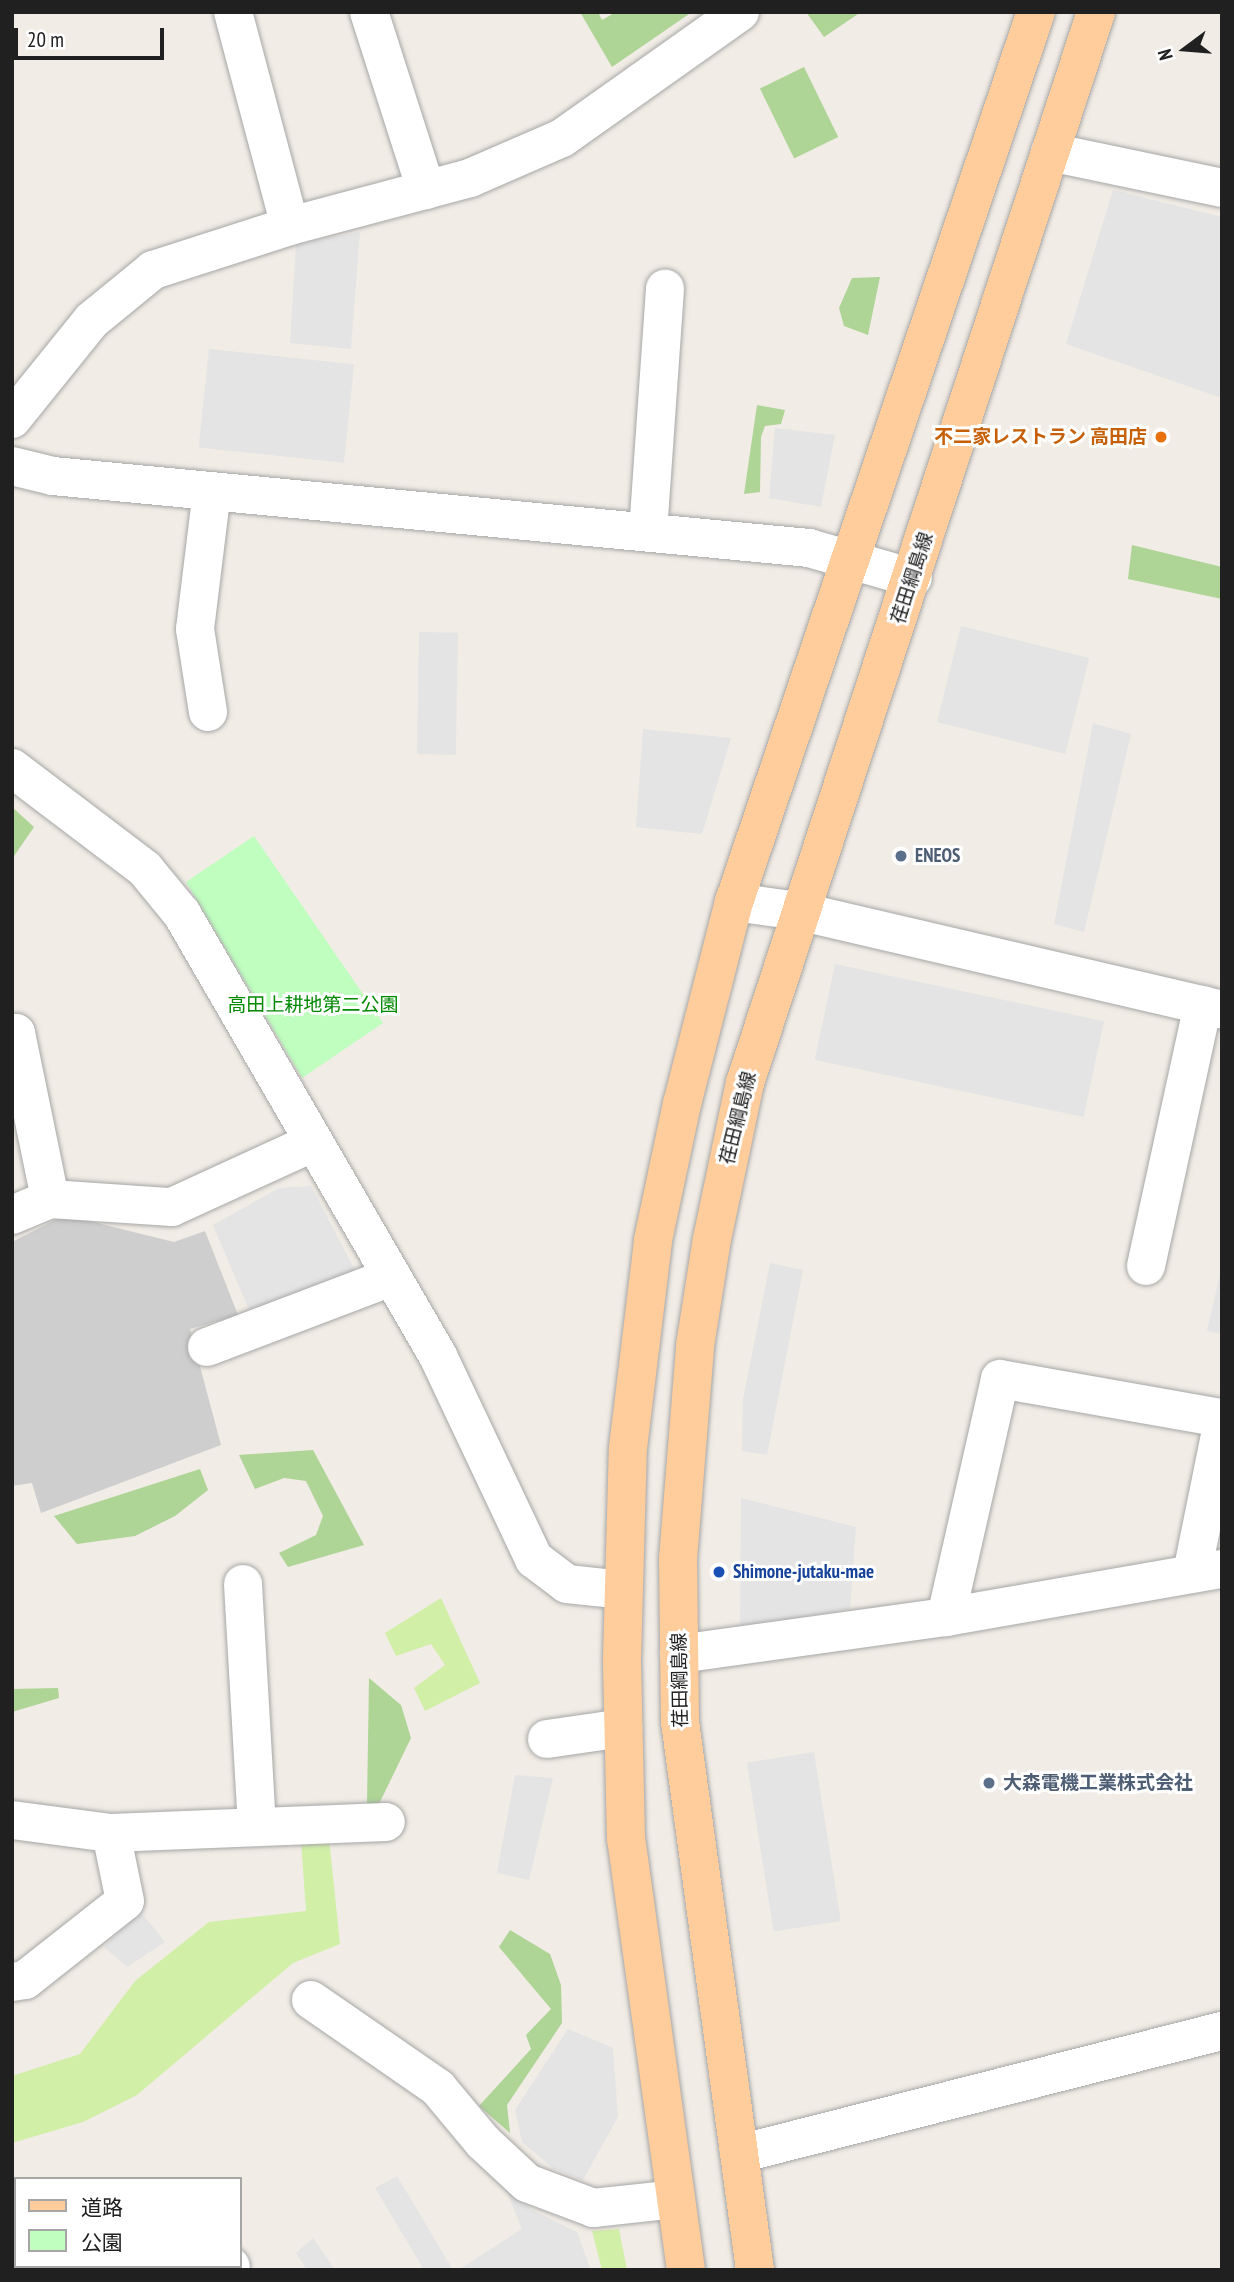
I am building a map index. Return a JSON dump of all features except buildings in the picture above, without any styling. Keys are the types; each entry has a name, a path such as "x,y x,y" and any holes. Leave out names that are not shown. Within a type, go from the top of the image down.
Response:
{"main road":[{"path":"686,2270 632,1894 623,1728 623,1590 628,1448 653,1240 681,1104 734,902 1035,12"},
{"name":"荏田綱島線","path":"755,2270 685,1780 679,1654 684,1454 712,1239 745,1083 798,911 913,578 1096,12"}],"street":[{"path":"233,12 290,226"},
{"path":"369,12 426,190"},
{"path":"12,419 92,320 153,270 290,226 470,178 562,138 740,12"},
{"path":"1050,152 1222,188"},
{"path":"648,532 665,289"},
{"path":"12,466 52,476 809,548 849,557 913,578"},
{"path":"208,712 195,629 212,491"},
{"path":"12,768 145,869 182,914 312,1143 438,1356 534,1559 567,1584 623,1590"},
{"path":"734,902 798,911 1212,1008 1146,1266"},
{"path":"12,1034 50,1199"},
{"path":"12,1215 50,1199 172,1207 312,1143"},
{"path":"207,1347 391,1277"},
{"path":"946,1617 1000,1379 1222,1418"},
{"path":"679,1654 946,1617 1207,1571 1222,1425"},
{"path":"243,1584 257,1826"},
{"path":"547,1740 623,1728"},
{"path":"12,1820 111,1833 386,1822"},
{"path":"12,1982 25,1980 125,1901 111,1833"},
{"path":"311,2000 438,2088 483,2142 527,2183 593,2208 676,2199"},
{"path":"739,2154 1221,2035"}],"shaded area":[{"path":"1113,190 1222,217 1222,398 1066,344"},
{"path":"360,232 351,349 290,343 296,244"},
{"path":"209,349 354,364 344,463 199,447"},
{"path":"775,428 835,435 821,507 769,498"},
{"path":"961,626 1089,658 1065,754 937,722"},
{"path":"419,632 458,633 456,755 417,754"},
{"path":"1093,723 1131,734 1084,932 1054,924"},
{"path":"643,729 731,738 702,834 636,827"},
{"path":"835,964 1104,1021 1084,1117 815,1060"},
{"path":"311,1186 356,1272 249,1310 213,1225 279,1188"},
{"path":"65,1215 174,1242 205,1231 238,1315 190,1329 221,1445 41,1513 32,1483 12,1486 12,1242"},
{"path":"770,1263 803,1270 767,1455 742,1451 743,1399"},
{"path":"1222,1265 1222,1334 1207,1331"},
{"path":"741,1498 856,1527 850,1609 740,1627"},
{"path":"814,1752 841,1921 774,1932 747,1763"},
{"path":"515,1775 553,1778 529,1880 497,1873"},
{"path":"140,1911 165,1942 127,1967 104,1947"},
{"path":"568,2029 613,2048 618,2117 583,2180 554,2169 522,2142 515,2110"},
{"path":"397,2176 453,2270 424,2270 375,2188"},
{"path":"506,2189 534,2211 577,2232 591,2270 458,2270 522,2229"},
{"path":"313,2238 335,2270 307,2270 296,2253"}],"green space":[{"path":"580,12 598,12 602,20 616,12 692,12 612,67"},
{"path":"806,12 861,12 824,37"},
{"path":"804,67 838,137 794,159 760,88"},
{"path":"880,277 868,335 844,326 839,308 852,278"},
{"path":"757,405 785,410 781,424 765,426 761,437 760,492 744,494"},
{"path":"1132,545 1222,567 1222,599 1128,579"},
{"path":"12,807 34,827 12,859"},
{"name":"高田上耕地第二公園","path":"254,836 383,1023 302,1078 186,882"},
{"path":"313,1450 364,1545 288,1567 279,1553 316,1535 323,1516 306,1481 284,1478 255,1489 239,1455"},
{"path":"200,1469 208,1490 175,1516 135,1536 77,1544 54,1516"},
{"path":"441,1598 480,1683 425,1711 414,1688 445,1665 431,1644 396,1656 385,1633"},
{"path":"369,1678 401,1705 411,1738 379,1804 367,1804"},
{"path":"58,1688 59,1698 12,1712 12,1689"},
{"path":"329,1838 340,1944 293,1963 137,2095 83,2122 12,2143 12,2076 80,2054 135,1981 209,1922 306,1911 301,1841"},
{"path":"510,1930 550,1954 561,1985 562,2023 507,2105 510,2133 479,2106 531,2049 526,2035 551,2009 499,1947"},
{"path":"619,2229 627,2270 602,2270 592,2231"}],"place":[{"name":"不二家レストラン 高田店","path":"1161,437"},
{"name":"ENEOS","path":"901,856"},
{"name":"Shimone-jutaku-mae","path":"719,1572"},
{"name":"大森電機工業株式会社","path":"989,1783"}]}
